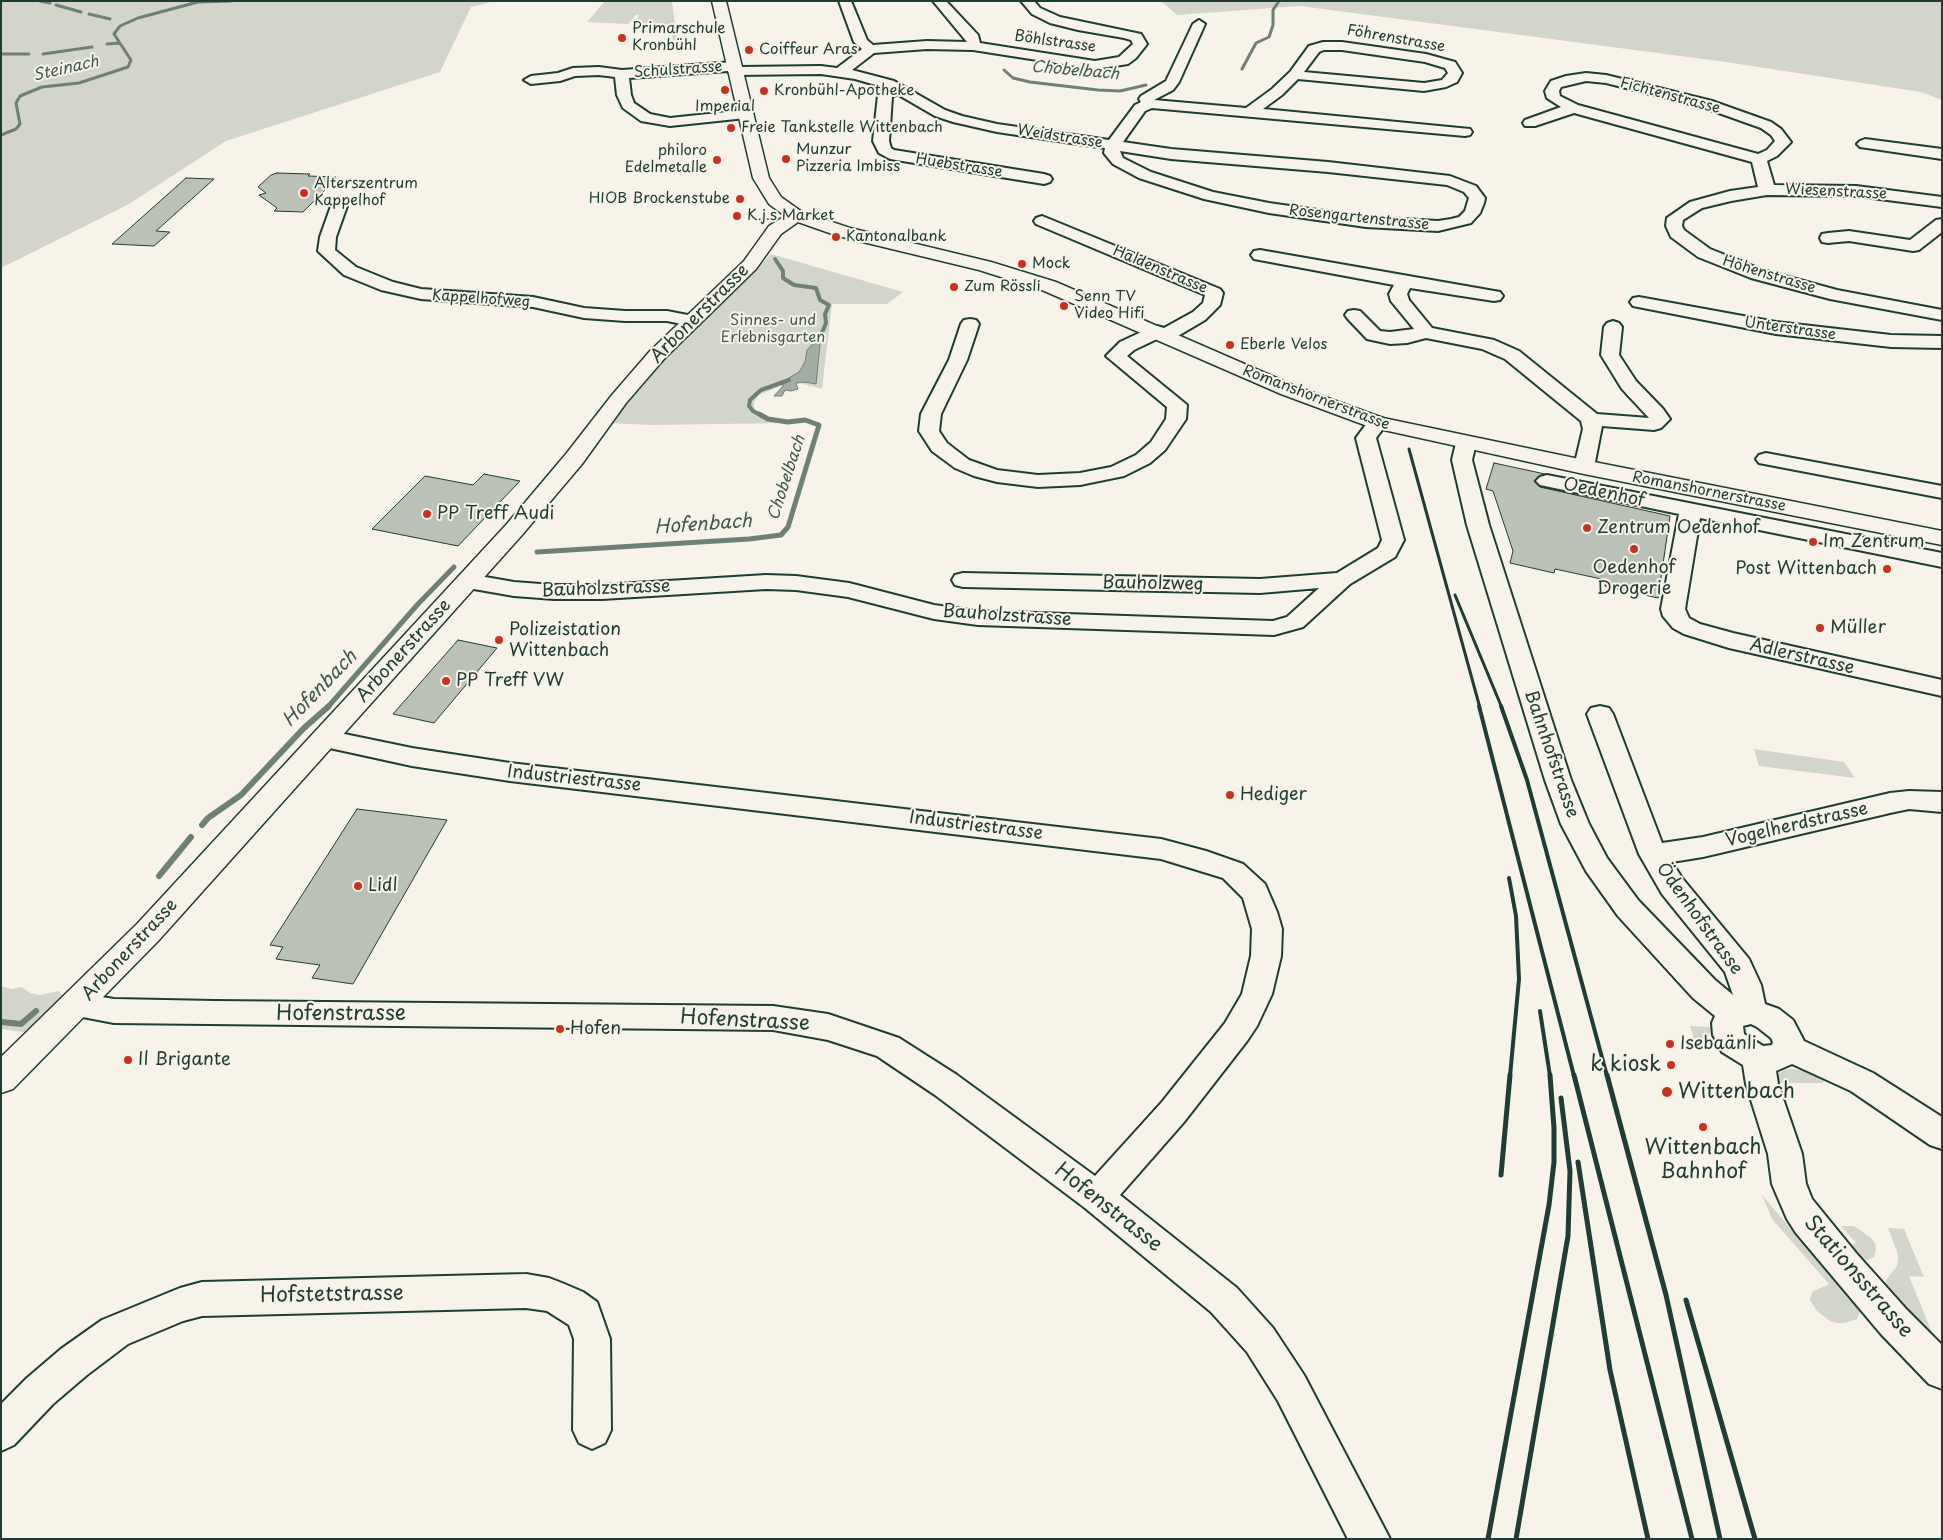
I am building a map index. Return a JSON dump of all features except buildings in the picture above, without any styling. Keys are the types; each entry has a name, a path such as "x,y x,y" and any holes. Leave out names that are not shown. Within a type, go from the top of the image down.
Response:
{"main road":[{"path":"719,1 764,185 775,200 796,216"},
{"name":"Arbonerstrasse","path":"1,1080 78,1005 148,932 468,581 563,473 636,378 756,258 775,230 796,216"},
{"name":"Romanshornerstrasse","path":"796,216 870,239 1020,276 1074,297 1288,390 1377,422 1466,443 1942,538"}],"street":[{"path":"841,72 870,49 861,42 845,1"},
{"path":"939,1 973,38 973,46"},
{"name":"Böhlstrasse","path":"870,49 918,45 973,46 1095,65 1123,61 1132,55 1140,44 1136,37 1126,34 1054,20 1036,11 1027,1"},
{"name":"Weidstrasse","path":"735,68 841,72 870,78 898,88 940,113 958,119 998,128 1113,146 1140,108 1150,104 1146,99 1150,95 1168,87 1172,82 1199,24"},
{"name":"Föhrenstrasse","path":"1249,112 1277,92 1294,75 1314,49 1330,46 1433,59 1450,65 1455,73 1452,79 1446,83 1424,87 1294,75"},
{"name":"Schulstrasse","path":"531,80 560,77 573,72 599,71 622,74 735,68"},
{"name":"Schulstrasse","path":"622,74 624,95 630,108 646,118 670,122 746,114"},
{"name":"Fichtenstrasse","path":"1571,79 1606,79 1667,93 1739,115 1773,130 1783,142 1772,153 1759,159 1573,108 1554,98 1552,91 1559,83 1571,79"},
{"name":"Huebstrasse","path":"898,88 885,95 882,141 884,150 890,154 1044,179"},
{"path":"1150,104 1465,132"},
{"path":"1530,122 1573,108"},
{"path":"1865,144 1942,154"},
{"name":"Rosengartenstrasse","path":"1113,146 1171,154 1328,167 1450,181 1470,190 1476,198 1476,203 1472,214 1465,220 1438,226 1366,222 1269,208 1210,196 1145,175 1118,161 1112,153 1113,146"},
{"path":"1759,159 1767,190"},
{"name":"Wiesenstrasse","path":"1730,196 1767,190 1802,188 1856,191 1942,202"},
{"name":"Höhenstrasse","path":"1730,196 1696,205 1682,213 1675,218 1676,234 1704,253 1757,274 1836,295 1942,315"},
{"name":"Kappelhofweg","path":"339,206 328,237 326,252 350,271 374,281 421,294 533,302 601,315 667,316 692,321"},
{"name":"Haldenstrasse","path":"1042,221 1214,293 1211,305 1199,316 1160,334"},
{"path":"1828,238 1849,236 1913,246 1942,224"},
{"path":"1260,255 1404,282 1494,296"},
{"path":"1404,282 1398,294 1400,301 1426,332"},
{"name":"Unterstrasse","path":"1639,302 1776,328 1891,341 1942,342"},
{"path":"1354,315 1366,330 1374,335 1390,338 1407,337 1426,332 1488,344 1512,355 1591,419 1654,424 1660,419 1630,385 1610,355 1613,327"},
{"path":"970,324 958,360 930,414 929,431 938,447 962,464 997,476 1038,481 1080,479 1117,472 1136,464 1158,446 1176,418 1177,405 1115,356 1127,346 1160,334"},
{"path":"1584,467 1593,429 1591,419"},
{"name":"Bauholzstrasse","path":"468,581 514,589 554,592 602,592 766,582 796,583 849,590 934,612 978,618 1274,628 1295,622 1342,579 1387,552 1394,540 1366,438 1377,422"},
{"name":"Bahnhofstrasse","path":"1466,443 1462,460 1478,525 1558,780 1575,824 1596,864 1628,908 1704,989 1743,1013"},
{"path":"1766,459 1942,492"},
{"name":"Oedenhof","path":"1547,481 1691,511"},
{"path":"1691,511 1942,560"},
{"name":"Adlerstrasse","path":"1691,511 1686,527 1673,609 1674,616 1681,623 1710,635 1942,688"},
{"name":"Bauholzweg","path":"963,580 1260,586 1342,579"},
{"name":"Ödenhofstrasse","path":"1600,714 1653,854 1672,886 1738,967 1746,985 1743,1013"},
{"name":"Industriestrasse","path":"325,739 412,758 500,771 1161,849 1206,861 1233,872 1242,878 1259,900 1266,929 1264,971 1257,994 1236,1032 1178,1105 1096,1197"},
{"name":"Vogelherdstrasse","path":"1653,854 1703,848 1890,803 1909,800 1942,802"},
{"name":"Hofenstrasse","path":"78,1005 114,1011 773,1018 828,1026 888,1047 920,1066 1096,1197 1224,1300 1260,1340 1291,1388 1370,1539"},
{"path":"1743,1013 1768,1018 1776,1023 1786,1035 1788,1048 1778,1058 1758,1058 1740,1050 1728,1035 1727,1023 1743,1013"},
{"path":"1788,1048 1862,1082 1942,1135"},
{"name":"Stationsstrasse","path":"1758,1058 1762,1084 1786,1154 1789,1184 1799,1208 1819,1236 1894,1322 1942,1371"},
{"name":"Hofstetstrasse","path":"1,1432 47,1385 74,1362 115,1332 202,1298 526,1290 549,1295 570,1304 584,1314 592,1339 592,1430"}],"green space":[{"path":"1,1 495,1 471,7 440,72 226,141 129,204 1,268"},
{"path":"605,1 672,1 677,40 673,40 670,26 631,27 639,15 636,15 628,24 587,22"},
{"path":"1161,1 1942,1 1942,100 1921,92 1726,62 1300,6 1177,15"},
{"name":"Sinnes- und Erlebnisgarten","path":"771,254 903,292 887,304 832,304 822,389 800,383 783,385 759,395 754,402 754,408 760,415 786,423 652,425 609,423 635,388"},
{"path":"1754,749 1844,762 1855,778 1759,766"},
{"path":"1,986 11,989 22,987 30,993 39,995 59,991 64,998 30,1033 1,1029"},
{"path":"1690,1026 1712,1027 1708,1038 1696,1046"},
{"path":"1784,1070 1808,1071 1825,1078 1823,1083 1777,1083 1776,1075"},
{"path":"1762,1195 1861,1310 1857,1319 1845,1323 1837,1323 1830,1321 1817,1311 1810,1300 1812,1292 1829,1284 1772,1219"},
{"path":"1841,1226 1854,1226 1870,1237 1875,1243 1874,1257 1868,1260 1861,1259 1849,1246 1856,1243"},
{"path":"1888,1228 1904,1229 1924,1277 1909,1276 1935,1340 1885,1290 1886,1280 1897,1266 1898,1258"}],"shaded area":[{"path":"821,335 816,384 796,383 798,389 785,390 782,396 774,396 783,386 782,382 799,372 805,362 807,350"}],"waterway":[{"path":"40,1 50,3"},
{"name":"Steinach","path":"1,135 16,129 20,124 16,103 20,96 42,87 79,83 128,67 131,60 114,34 120,26 138,18 198,2 231,1"},
{"name":"Chobelbach","path":"1242,69 1256,43 1269,37 1273,25 1273,10 1279,1"},
{"path":"56,5 81,12"},
{"path":"89,14 110,19"},
{"path":"107,44 119,43"},
{"path":"43,54 92,47"},
{"path":"1,54 29,54"},
{"name":"Chobelbach","path":"1004,70 1013,78 1030,82 1098,90 1120,91 1146,85"},
{"name":"Chobelbach","path":"775,259 783,271 783,278 794,285 816,288 820,300 829,305 825,314 826,323 818,342"},
{"name":"Chobelbach","path":"762,416 753,411 749,406 750,400 761,390 789,380"},
{"name":"Hofenbach","path":"537,552 749,539 781,535 788,527 819,425 805,420 788,422 768,419 759,414"},
{"name":"Hofenbach","path":"328,707 418,604 454,567"},
{"name":"Hofenbach","path":"202,825 208,818 241,795 304,728 328,707"},
{"name":"Hofenbach","path":"159,876 191,837"},
{"name":"Hofenbach","path":"1,1022 21,1024 36,1011"}],"railway":[{"path":"1409,449 1480,708"},
{"path":"1455,595 1502,708"},
{"path":"1479,706 1574,1076"},
{"path":"1501,706 1527,780 1607,1076"},
{"path":"1509,878 1516,916 1519,979 1510,1076"},
{"path":"1540,1011 1550,1076"},
{"path":"1501,1175 1510,1075"},
{"path":"1488,1539 1549,1205 1554,1162 1554,1128 1550,1075"},
{"path":"1574,1075 1692,1539"},
{"path":"1607,1075 1666,1295 1720,1539"},
{"path":"1516,1539 1568,1236 1570,1171 1561,1098"},
{"path":"1578,1162 1610,1370 1648,1539"},
{"path":"1686,1300 1755,1539"}],"place":[{"name":"Primarschule Kronbühl","path":"622,38"},
{"name":"Coiffeur Aras","path":"749,50"},
{"name":"Imperial","path":"725,90"},
{"name":"Kronbühl-Apotheke","path":"764,91"},
{"name":"Freie Tankstelle Wittenbach","path":"731,128"},
{"name":"Munzur Pizzeria Imbiss","path":"786,159"},
{"name":"philoro Edelmetalle","path":"717,160"},
{"name":"Alterszentrum Kappelhof","path":"304,193"},
{"name":"HIOB Brockenstube","path":"740,199"},
{"name":"K.j.s Market","path":"737,216"},
{"name":"Kantonalbank","path":"836,237"},
{"name":"Mock","path":"1022,264"},
{"name":"Zum Rössli","path":"954,287"},
{"name":"Senn TV Video Hifi","path":"1064,306"},
{"name":"Eberle Velos","path":"1230,345"},
{"name":"PP Treff Audi","path":"427,514"},
{"name":"Zentrum Oedenhof","path":"1587,528"},
{"name":"Im Zentrum","path":"1813,542"},
{"name":"Oedenhof Drogerie","path":"1634,549"},
{"name":"Post Wittenbach","path":"1887,569"},
{"name":"Müller","path":"1820,628"},
{"name":"Polizeistation Wittenbach","path":"499,640"},
{"name":"PP Treff VW","path":"446,681"},
{"name":"Hediger","path":"1230,795"},
{"name":"Lidl","path":"358,886"},
{"name":"Hofen","path":"560,1029"},
{"name":"Isebaänli","path":"1670,1044"},
{"name":"Il Brigante","path":"128,1060"},
{"name":"k kiosk","path":"1671,1065"},
{"name":"Wittenbach","path":"1667,1092"},
{"name":"Wittenbach Bahnhof","path":"1703,1127"}]}
